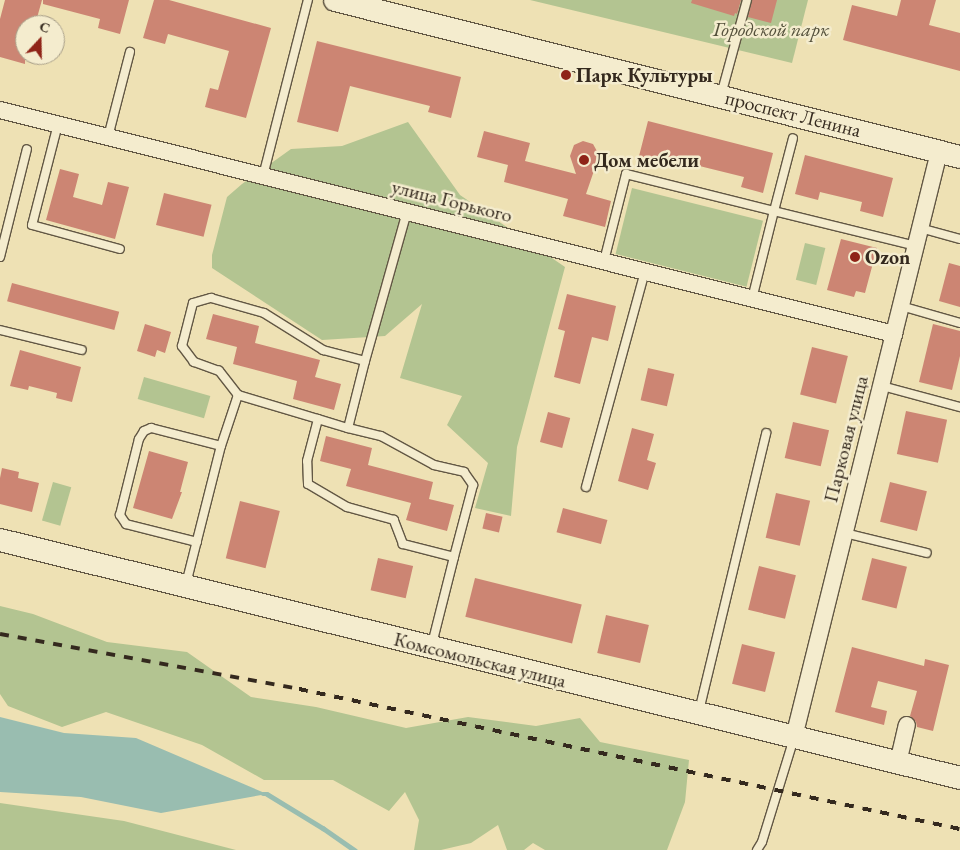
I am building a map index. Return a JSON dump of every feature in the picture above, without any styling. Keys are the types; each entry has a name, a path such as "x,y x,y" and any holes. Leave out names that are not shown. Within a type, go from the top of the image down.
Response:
{"street":[{"name":"проспект Ленина","path":"335,0 721,95 950,154"},
{"name":"улица Горького","path":"0,110 894,334"},
{"name":"Парковая улица","path":"794,737 920,228 950,154"},
{"name":"Комсомольская улица","path":"0,540 960,778"},
{"path":"898,763 907,725"}],"lane":[{"path":"263,176 308,0"},
{"path":"721,95 746,0"},
{"path":"108,137 130,52"},
{"path":"58,124 32,225 120,249"},
{"path":"752,299 793,138"},
{"path":"0,257 27,149"},
{"path":"604,262 626,174 916,246"},
{"path":"348,428 407,212"},
{"path":"920,228 960,239"},
{"path":"586,488 645,272"},
{"path":"365,361 323,350 264,314 211,298 193,303 182,346 194,362 219,371 238,395 381,436 434,464 464,472 473,485 431,648"},
{"path":"901,306 960,323"},
{"path":"0,330 82,350"},
{"path":"882,386 960,407"},
{"path":"186,586 221,446 238,395"},
{"path":"318,419 307,461 308,484 347,507 394,520 403,544 454,557"},
{"path":"197,542 126,524 120,515 139,439 144,431 151,428 221,446"},
{"path":"698,713 766,433"},
{"path":"845,533 927,553"},
{"path":"756,850 762,842 794,737"}],"green space":[{"name":"Городской парк","path":"530,0 808,0 792,63"},
{"path":"408,122 460,195 565,267 517,447 511,516 475,508 488,463 447,425 462,396 400,378 422,304 385,336 322,340 212,268 212,255 227,197 242,184 291,149 342,146"},
{"path":"632,188 763,221 747,287 616,254"},
{"path":"805,243 825,248 816,285 796,280"},
{"path":"144,377 210,396 204,418 138,399"},
{"path":"53,482 71,487 60,526 42,520"},
{"path":"0,606 33,614 107,642 187,652 251,697 316,707 406,728 468,717 536,726 580,718 600,742 689,760 685,802 667,850 545,850 533,843 524,850 507,850 498,825 471,843 441,850 414,850 419,820 405,792 389,811 333,780 264,780 202,745 106,712 62,727 8,706 0,694"},
{"path":"0,803 124,821 236,850 0,850"}],"water":[{"path":"0,717 64,733 136,738 267,794 161,813 81,797 0,792"}],"building":[{"path":"5,0 42,0 38,15 15,15 15,61 0,57 0,19"},
{"path":"43,0 129,0 120,34 98,28 100,19 43,4"},
{"path":"154,0 169,0 271,28 246,118 205,107 210,88 218,90 229,51 168,34 165,44 143,38"},
{"path":"692,0 741,0 737,14 735,13 734,16 691,3"},
{"path":"752,0 777,0 771,23 748,17"},
{"path":"901,0 936,0 929,25 960,33 960,71 843,40 852,5 897,16"},
{"path":"317,41 461,77 451,118 428,112 430,106 350,86 338,132 297,122"},
{"path":"648,121 773,153 763,193 741,187 744,177 663,157 660,165 638,160"},
{"path":"484,131 530,143 525,161 576,174 570,156 574,145 583,141 593,144 598,153 598,159 586,194 611,201 605,227 563,216 568,199 504,182 508,165 477,157"},
{"path":"805,155 893,178 883,217 860,211 862,202 820,192 818,200 795,194"},
{"path":"60,169 79,174 73,197 102,205 108,182 129,187 115,239 46,220"},
{"path":"164,193 212,205 204,237 156,225"},
{"path":"841,239 877,248 865,293 856,291 854,297 827,290"},
{"path":"949,263 960,266 960,307 939,301"},
{"path":"12,283 119,312 114,330 7,301"},
{"path":"567,294 616,306 608,341 592,337 580,384 554,377 565,331 558,329"},
{"path":"213,314 259,326 255,343 320,360 315,377 341,384 334,410 293,399 297,381 233,364 237,347 206,339"},
{"path":"145,324 171,332 165,353 157,350 155,357 137,351"},
{"path":"933,324 960,331 960,356 952,390 919,382"},
{"path":"812,347 848,356 836,403 800,395"},
{"path":"20,350 81,367 72,402 56,398 57,393 29,386 28,390 10,386"},
{"path":"648,368 674,374 667,406 641,400"},
{"path":"906,411 947,420 938,463 897,454"},
{"path":"548,412 570,418 562,448 540,442"},
{"path":"793,422 829,430 821,466 785,458"},
{"path":"632,428 654,434 647,460 656,463 648,490 618,481"},
{"path":"326,436 372,448 368,465 433,482 429,499 454,505 447,531 406,520 411,503 346,486 351,469 320,461"},
{"path":"149,451 188,462 180,492 182,492 172,519 133,508"},
{"path":"2,468 19,472 18,478 39,483 32,512 0,504"},
{"path":"890,482 927,491 917,531 880,522"},
{"path":"776,493 810,501 800,546 766,538"},
{"path":"240,501 280,511 266,568 226,558"},
{"path":"563,508 607,520 601,544 557,532"},
{"path":"486,513 503,517 499,532 482,529"},
{"path":"378,558 413,566 406,598 371,590"},
{"path":"872,558 907,567 897,608 862,600"},
{"path":"759,566 796,575 785,619 748,610"},
{"path":"475,578 582,605 572,643 465,617"},
{"path":"606,615 649,625 640,663 597,653"},
{"path":"742,644 775,652 765,692 732,684"},
{"path":"852,647 924,666 925,659 949,665 933,731 917,727 916,722 910,716 917,691 878,681 871,707 887,711 884,725 835,712"}],"waterway":[{"path":"263,794 267,794 323,828 355,850"}],"railway":[{"path":"0,634 299,689 960,829"}],"place":[{"name":"Парк Культуры","path":"566,75"},
{"name":"Дом мебели","path":"584,160"},
{"name":"Ozon","path":"855,257"}]}
